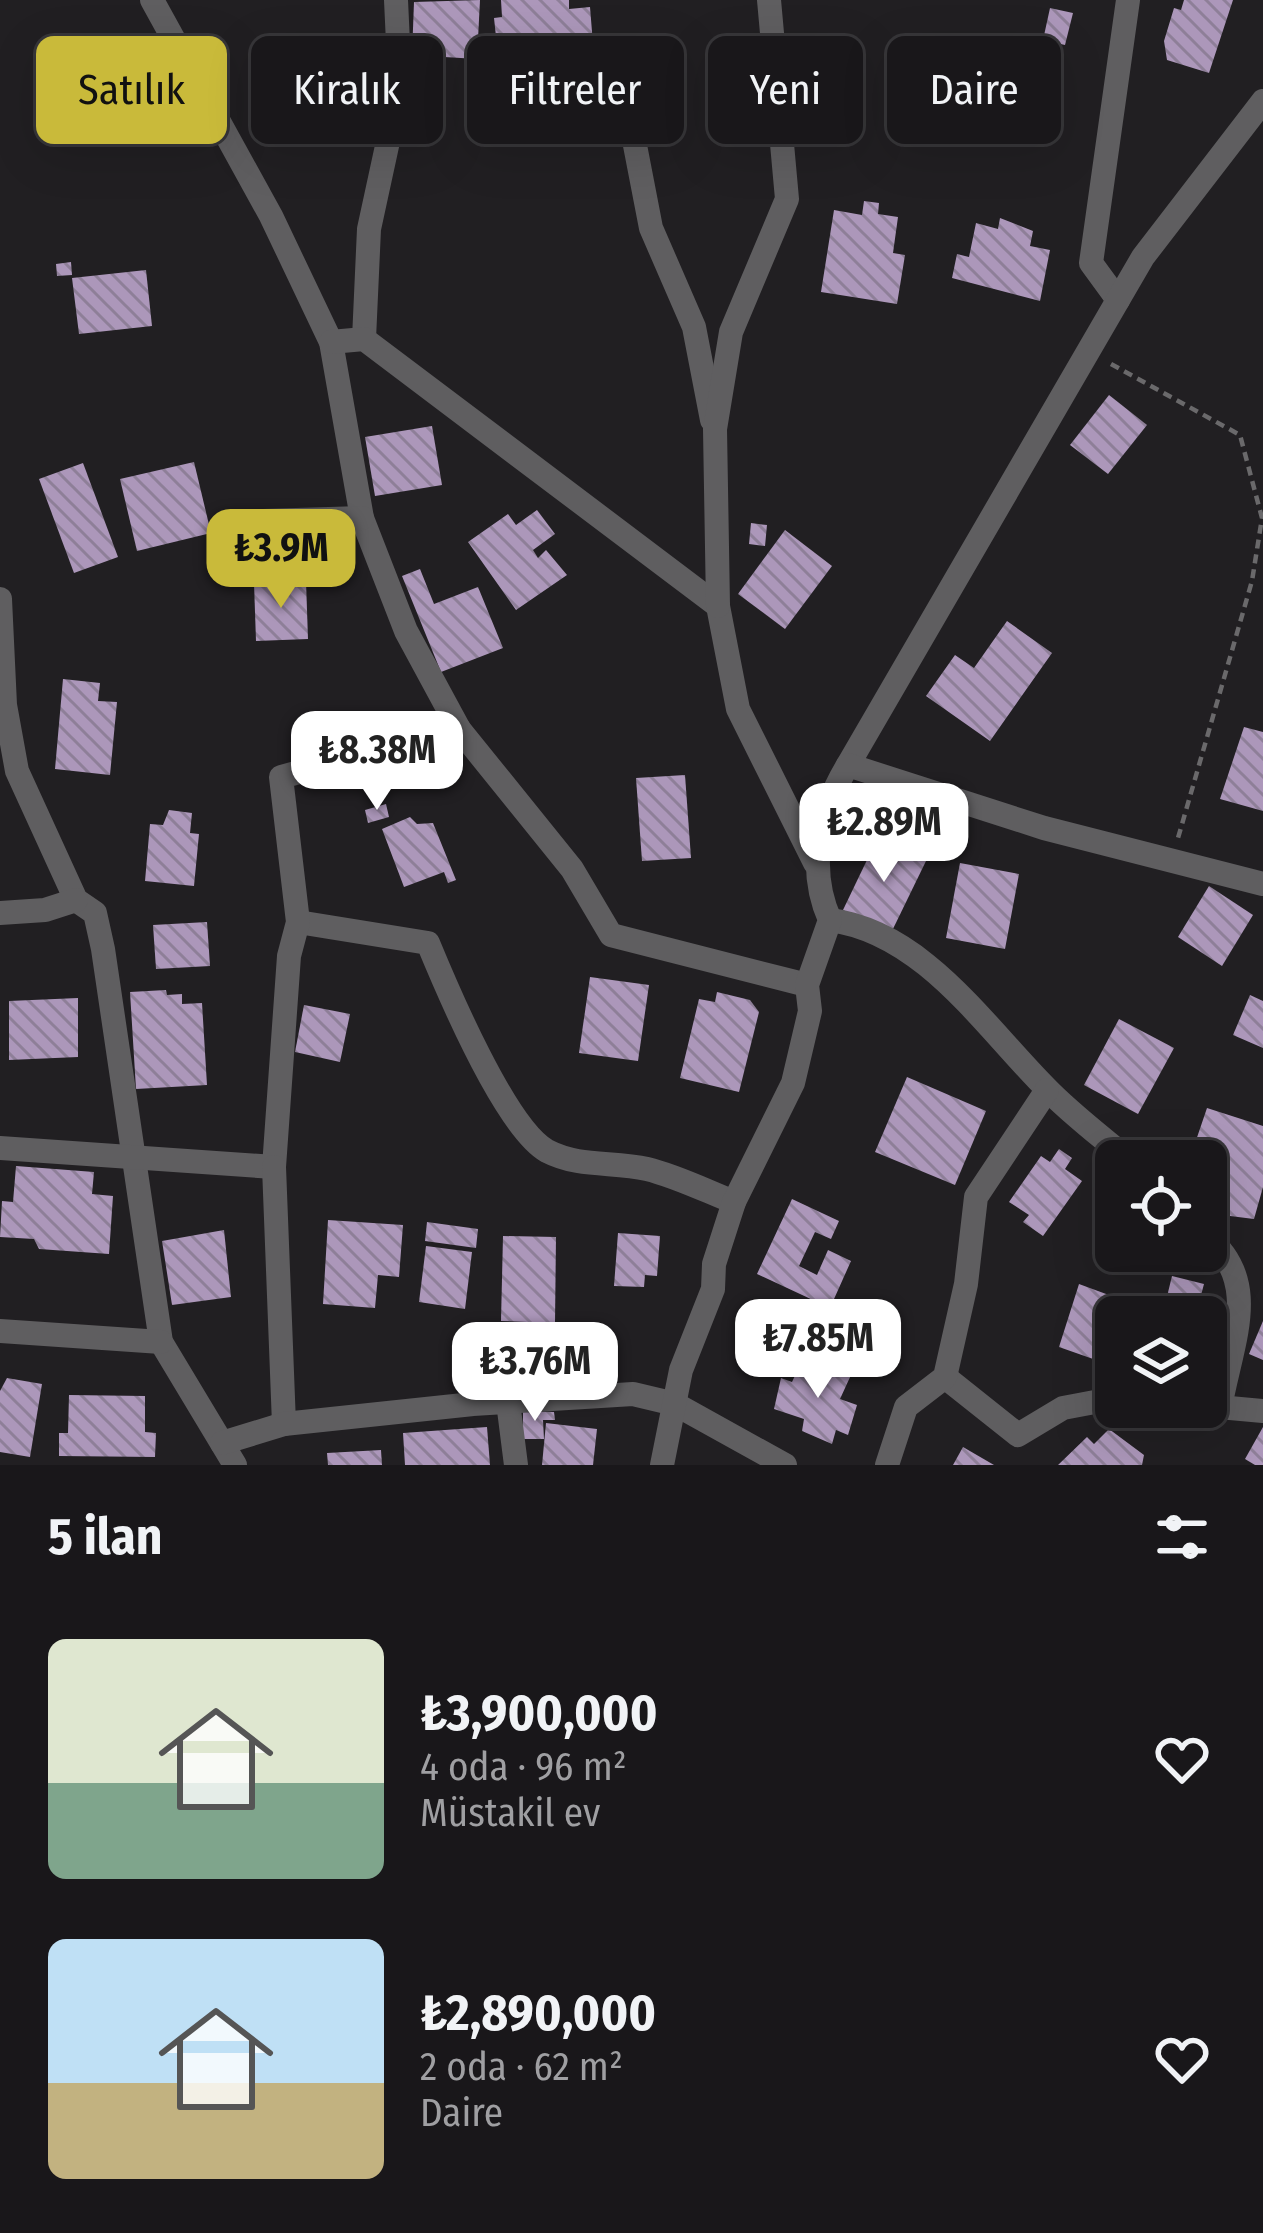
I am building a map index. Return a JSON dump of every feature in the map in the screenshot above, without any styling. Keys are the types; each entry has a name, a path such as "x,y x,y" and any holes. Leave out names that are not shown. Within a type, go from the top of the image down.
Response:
{"street":[{"path":"152,0 272,216 331,342 362,518 406,631 459,729 572,869 611,935 807,986"},
{"path":"364,340 369,229 400,86 396,0"},
{"path":"769,0 788,199 731,332 715,429 718,606 738,710 815,863"},
{"path":"1118,300 1091,263 1128,0"},
{"path":"662,1465 681,1370 713,1289 714,1264 734,1202 794,1083 810,1011 807,986 830,920 818,893 815,863 832,791 1143,257 1263,101"},
{"path":"635,144 651,228 694,328 715,429"},
{"path":"331,342 364,340 718,606"},
{"path":"232,522 362,518"},
{"path":"0,599 5,706 17,771 76,901 94,913 99,931 161,1342 228,1454 284,1424 633,1394 675,1404 785,1465"},
{"path":"284,1424 274,1167 289,956 298,922 281,777 459,729"},
{"path":"848,765 1044,827 1263,884"},
{"path":"0,913 45,910 76,901"},
{"path":"830,920 858,924 886,938 971,1004 1047,1090 1105,1140"},
{"path":"298,922 428,943 454,1006 514,1113 543,1149 580,1163 646,1169 734,1202"},
{"path":"887,1465 905,1407 944,1377 966,1284 976,1197 1047,1090"},
{"path":"0,1148 274,1167"},
{"path":"1227,1253 1242,1286 1227,1349"},
{"path":"0,1331 161,1342"},
{"path":"944,1377 1018,1435 1063,1408 1095,1402"},
{"path":"508,1402 516,1465"},
{"path":"1227,1408 1263,1411"}],"path":[{"path":"1086,355 1127,369 1240,435 1262,518 1252,581 1172,860"}],"building":[{"path":"480,0 478,36 467,36 467,58 443,57 443,36 413,36 414,2"},
{"path":"501,0 569,0 569,9 590,7 592,36 496,36 494,18 502,17"},
{"path":"1184,0 1233,0 1209,73 1167,60 1164,41 1174,8 1181,10"},
{"path":"1050,8 1073,13 1065,45 1061,36 1044,36"},
{"path":"864,201 879,203 878,214 898,217 893,253 905,255 897,304 821,292 834,210 862,215"},
{"path":"1000,218 1033,231 1030,246 1050,250 1040,301 952,278 957,254 969,257 976,223 998,229"},
{"path":"71,262 72,275 57,276 56,264"},
{"path":"146,270 152,326 79,334 72,278"},
{"path":"1109,395 1147,425 1108,474 1070,445"},
{"path":"432,426 442,485 375,496 365,437"},
{"path":"194,462 211,533 137,551 120,479"},
{"path":"83,463 118,557 74,573 39,479"},
{"path":"537,510 555,534 533,550 538,558 546,550 567,575 516,610 468,542 508,514 516,525"},
{"path":"751,523 767,525 765,546 749,544"},
{"path":"785,530 832,566 785,629 738,594"},
{"path":"420,569 434,604 478,587 503,648 441,672 402,576"},
{"path":"306,581 308,639 256,641 254,583"},
{"path":"1007,621 1052,653 990,741 926,696 955,655 974,668"},
{"path":"63,679 100,683 98,701 117,702 110,775 55,769"},
{"path":"1244,727 1263,732 1263,811 1220,799"},
{"path":"685,775 691,858 642,861 636,778"},
{"path":"386,804 389,817 368,823 365,810"},
{"path":"169,810 192,813 190,833 199,834 194,886 145,881 150,824 163,825"},
{"path":"410,817 417,824 433,823 456,880 448,883 444,872 404,887 382,829"},
{"path":"878,837 926,861 891,933 843,910"},
{"path":"960,863 1019,874 1005,949 946,938"},
{"path":"1209,886 1253,915 1222,966 1178,937"},
{"path":"207,922 210,966 156,969 153,925"},
{"path":"590,977 649,985 638,1061 579,1053"},
{"path":"166,990 167,995 182,994 182,1004 202,1003 207,1085 136,1089 130,992"},
{"path":"717,992 750,1000 759,1012 739,1092 680,1078 699,999 715,1002"},
{"path":"1250,995 1263,1001 1263,1048 1233,1035"},
{"path":"78,998 78,1057 9,1060 9,1001"},
{"path":"304,1005 350,1014 340,1062 295,1052"},
{"path":"1119,1019 1174,1048 1138,1114 1084,1085"},
{"path":"907,1077 986,1111 955,1185 875,1152"},
{"path":"1207,1108 1263,1126 1263,1187 1254,1219 1227,1216 1227,1140 1196,1140"},
{"path":"1059,1149 1072,1158 1065,1169 1082,1181 1043,1236 1023,1222 1029,1215 1009,1202 1041,1156 1050,1162"},
{"path":"16,1166 94,1172 92,1194 113,1196 109,1254 39,1249 34,1239 0,1237 2,1201 13,1202"},
{"path":"792,1199 839,1221 831,1239 815,1232 799,1266 817,1275 828,1250 851,1261 830,1308 757,1274"},
{"path":"328,1220 403,1225 399,1277 378,1275 375,1308 323,1304"},
{"path":"427,1222 478,1229 476,1248 425,1241"},
{"path":"224,1230 231,1297 172,1305 162,1241"},
{"path":"618,1233 660,1236 657,1276 645,1275 644,1287 614,1286"},
{"path":"503,1236 556,1237 555,1323 501,1321"},
{"path":"426,1246 472,1252 465,1309 419,1302"},
{"path":"1172,1276 1204,1284 1201,1296 1167,1296"},
{"path":"1079,1284 1112,1296 1095,1296 1095,1360 1059,1347"},
{"path":"1263,1321 1263,1360 1249,1354"},
{"path":"821,1363 851,1375 840,1399 857,1405 848,1435 836,1430 832,1444 802,1431 804,1419 774,1409 781,1378 792,1382 800,1365 817,1372"},
{"path":"7,1378 42,1384 30,1457 0,1452 0,1391"},
{"path":"69,1395 145,1396 145,1432 156,1433 155,1457 59,1456 59,1433 68,1433"},
{"path":"523,1411 554,1412 555,1420 543,1420 544,1439 523,1439"},
{"path":"546,1423 597,1429 593,1465 542,1465"},
{"path":"487,1427 490,1465 405,1465 403,1433"},
{"path":"1263,1427 1263,1465 1255,1465 1245,1459"},
{"path":"1109,1429 1144,1455 1142,1465 1058,1465 1087,1437 1094,1444"},
{"path":"963,1447 994,1465 953,1465"},
{"path":"381,1450 382,1465 328,1465 327,1453"}]}
